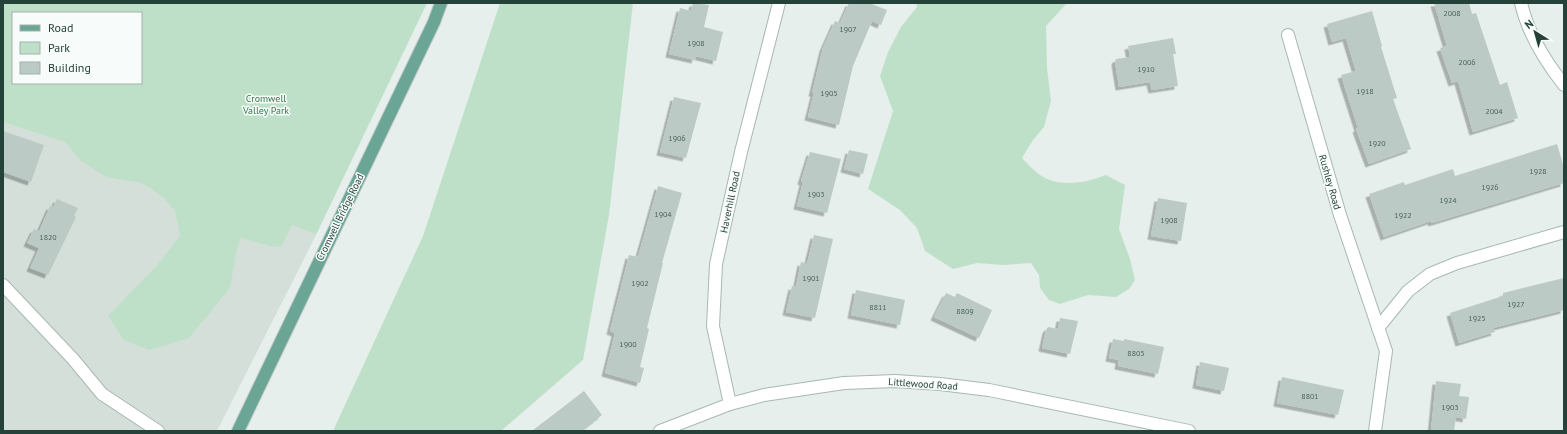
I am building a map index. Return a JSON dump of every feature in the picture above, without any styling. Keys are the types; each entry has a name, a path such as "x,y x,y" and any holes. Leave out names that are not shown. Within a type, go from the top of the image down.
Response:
{"main road":[{"name":"Cromwell Bridge Road","path":"238,431 434,22 441,3"}],"street":[{"name":"Haverhill Road","path":"730,404 713,326 716,264 741,152 779,3"},
{"path":"1521,3 1523,13 1548,65 1564,85"},
{"name":"Rushley Road","path":"1288,35 1340,215 1386,351 1375,431"},
{"path":"1378,328 1408,291 1430,274 1457,263 1564,232"},
{"path":"3,285 54,337 102,394 158,431"},
{"name":"Littlewood Road","path":"660,431 730,404 764,394 803,387 844,383 895,381 940,384 989,390 1189,431"}],"shaded area":[{"path":"3,104 316,235 217,431 3,431"}],"green space":[{"name":"Cromwell Valley Park","path":"3,3 427,3 316,235 292,225 281,247 270,246 241,238 237,248 230,288 189,338 149,350 124,340 108,316 158,264 180,236 175,211 163,197 142,183 106,177 80,160 65,142 3,122"},
{"path":"500,3 633,3 609,215 583,360 501,431 333,431 423,236"},
{"path":"916,3 1067,3 1046,26 1047,68 1051,101 1044,127 1033,140 1022,158 1040,175 1056,182 1081,182 1106,175 1125,185 1119,229 1130,259 1135,280 1129,289 1116,297 1088,295 1060,304 1049,300 1040,288 1039,275 1031,263 1003,265 977,263 953,269 925,251 917,228 900,210 868,189 893,111 880,76 888,52 901,27 917,7"}],"building":[{"path":"693,3 709,5 704,27 723,32 716,61 696,56 695,60 669,54 680,8 691,11"},
{"path":"849,3 869,3 887,10 881,25 872,21 853,66 839,125 808,117 823,48 835,21 840,23"},
{"path":"1434,3 1469,3 1472,14 1476,13 1500,85 1507,82 1518,118 1473,132 1458,81 1452,83 1440,48 1447,46"},
{"path":"1372,11 1382,46 1381,47 1397,98 1393,99 1411,149 1369,164 1356,129 1358,128 1341,75 1356,71 1346,38 1332,42 1327,24"},
{"path":"1173,38 1176,54 1173,54 1178,86 1152,90 1150,82 1119,87 1115,62 1116,59 1130,57 1128,46"},
{"path":"674,97 701,103 686,158 660,152"},
{"path":"3,131 44,145 31,182 3,172"},
{"path":"1557,144 1564,168 1564,183 1432,223 1431,221 1384,237 1369,194 1404,182 1405,185 1453,169 1455,176"},
{"path":"849,150 868,154 863,174 844,169"},
{"path":"810,152 841,159 827,213 797,206 803,182 801,181"},
{"path":"658,186 682,193 662,263 647,328 649,329 640,367 644,368 640,383 605,373 615,333 610,331 629,255 638,257"},
{"path":"1158,198 1187,203 1181,241 1151,236"},
{"path":"57,199 78,208 74,216 76,217 48,275 30,268 39,248 27,243 34,229 39,231 50,206 53,207"},
{"path":"814,235 833,239 815,318 786,312 792,286 796,287 801,262 807,264"},
{"path":"1564,278 1564,310 1493,328 1495,332 1459,343 1450,313 1503,296 1503,293"},
{"path":"856,290 905,300 900,325 851,315"},
{"path":"946,293 955,297 957,293 992,310 979,338 934,317"},
{"path":"1060,318 1078,321 1070,354 1042,348 1046,330 1048,327 1058,329"},
{"path":"1113,339 1124,341 1124,339 1164,347 1158,374 1118,366 1119,360 1109,358"},
{"path":"1200,362 1229,368 1224,391 1196,385"},
{"path":"1282,377 1344,390 1338,415 1277,403"},
{"path":"1436,381 1461,384 1459,396 1469,397 1466,419 1456,417 1454,431 1431,431"},
{"path":"584,391 602,415 582,431 532,431"}]}
